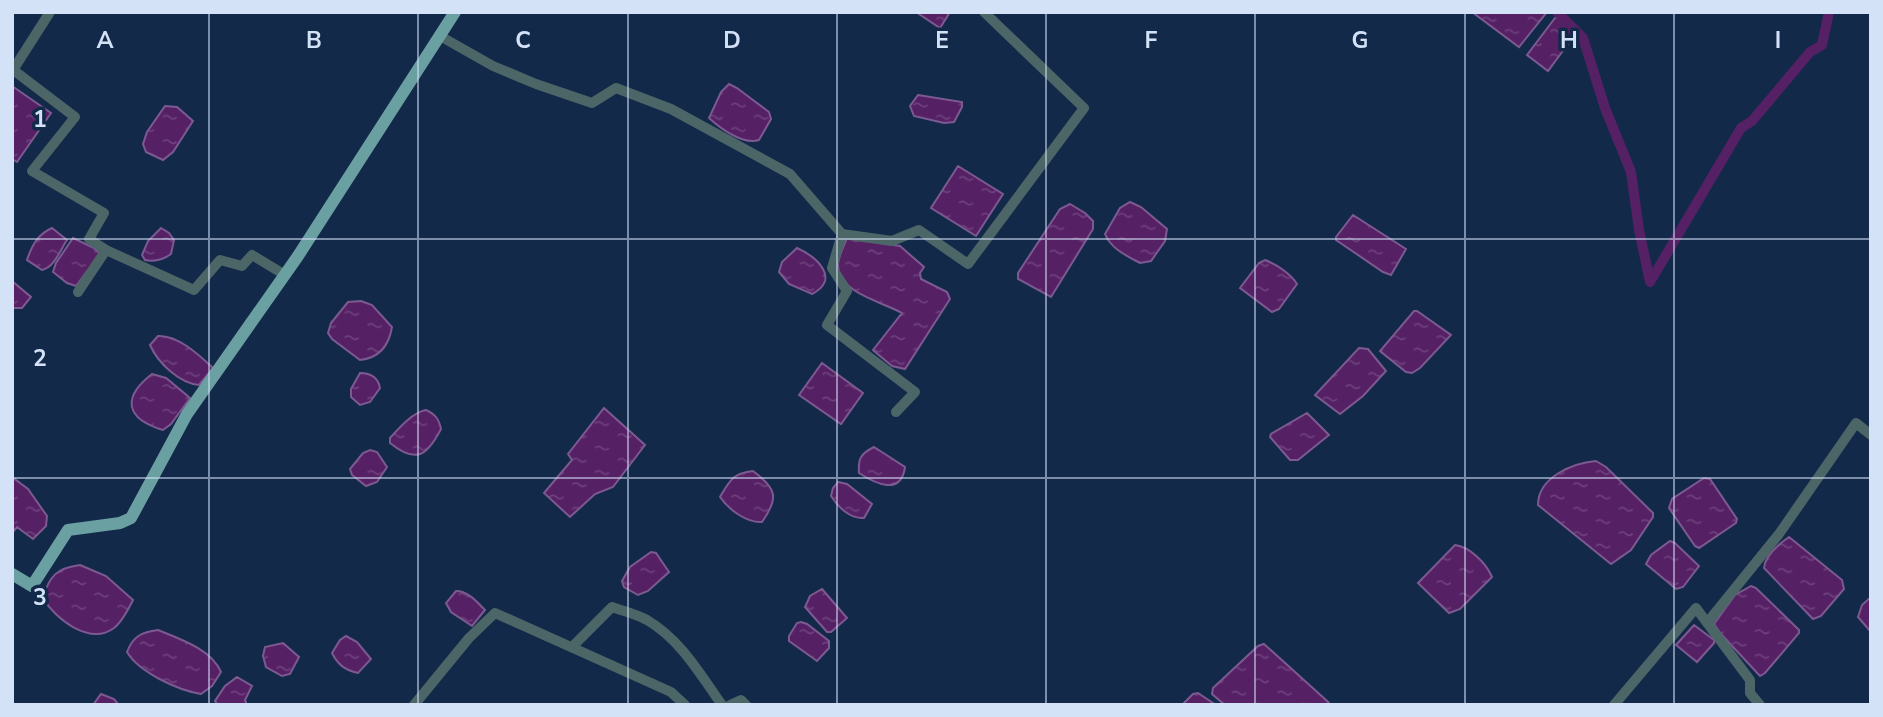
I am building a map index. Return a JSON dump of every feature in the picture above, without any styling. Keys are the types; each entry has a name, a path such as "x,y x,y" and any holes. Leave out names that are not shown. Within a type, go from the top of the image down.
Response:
{"main road":[{"path":"12,574 32,586 68,530 121,523 131,518 187,414 285,275 455,12"}],"street":[{"path":"50,12 13,70 75,117 32,171 104,213 89,239 106,250 194,290 220,260 242,267 252,256 285,275"},
{"path":"440,36 492,66 592,103 616,88 671,109 790,174 842,234 892,241 919,230 968,264 1084,108 984,12"},
{"path":"842,234 832,268 847,290 827,325 915,392 896,412"},
{"path":"78,292 106,250"},
{"path":"1707,623 1779,534 1856,423 1871,435"},
{"path":"572,647 611,607 637,615 671,638 699,669 722,705"},
{"path":"1614,705 1696,608 1750,680 1750,693 1760,705"},
{"path":"414,705 469,638 495,613 671,692 685,705"},
{"path":"730,705 741,700 746,705"}],"water":[{"path":"916,12 950,12 940,28"},
{"path":"1472,12 1547,12 1519,47"},
{"path":"1558,17 1576,33 1548,71 1527,55"},
{"path":"729,84 769,112 771,119 759,140 739,138 709,118 721,92"},
{"path":"12,86 51,113 17,162 12,159"},
{"path":"918,95 962,102 962,107 954,122 944,123 914,116 910,106"},
{"path":"165,106 177,107 193,121 173,152 163,160 146,152 143,144 147,132"},
{"path":"958,166 1003,194 976,236 931,208"},
{"path":"1130,202 1141,207 1167,229 1165,241 1151,261 1140,263 1125,255 1111,244 1105,234 1120,208"},
{"path":"1070,204 1093,221 1093,229 1051,297 1018,279 1018,273 1060,209"},
{"path":"1353,215 1406,249 1391,275 1336,240"},
{"path":"52,228 67,240 54,262 42,270 27,260 36,241"},
{"path":"161,228 174,240 171,254 159,260 145,260 142,255 148,241"},
{"path":"73,238 94,248 100,254 76,286 67,283 53,272"},
{"path":"847,238 900,246 924,267 920,273 921,279 947,292 950,299 905,369 892,366 873,350 902,313 853,290 845,283 838,265"},
{"path":"797,248 812,257 825,275 821,288 812,294 789,284 779,272 782,262"},
{"path":"1265,260 1283,270 1297,284 1279,309 1272,312 1240,288 1259,263"},
{"path":"12,281 31,297 22,308 12,308"},
{"path":"361,301 372,305 392,327 382,350 373,357 360,360 328,333 331,323 348,302"},
{"path":"1414,311 1451,335 1412,373 1406,372 1380,351"},
{"path":"158,336 180,342 213,368 199,385 177,376 158,359 150,345"},
{"path":"1359,348 1368,349 1386,371 1363,396 1340,414 1315,395"},
{"path":"822,363 863,393 841,424 799,395"},
{"path":"360,373 373,376 380,388 370,402 360,405 351,397 351,389"},
{"path":"152,374 166,378 190,398 171,424 163,430 141,420 132,407 135,391"},
{"path":"604,408 645,445 613,487 595,494 570,517 544,493 572,460 568,454"},
{"path":"426,410 436,417 441,429 426,451 414,455 399,450 390,443 390,438 406,421"},
{"path":"1307,413 1329,435 1298,460 1290,460 1270,437 1271,434"},
{"path":"874,447 905,467 899,482 893,485 880,484 859,473 861,457"},
{"path":"370,450 377,452 387,467 377,482 366,486 352,475 350,469 363,453"},
{"path":"1596,461 1606,467 1653,513 1631,550 1611,564 1538,505 1540,495 1550,479 1568,468"},
{"path":"753,471 767,483 773,494 771,506 762,522 739,515 720,497 733,478"},
{"path":"12,477 28,489 47,516 46,526 33,539 17,527 12,533"},
{"path":"1704,478 1710,479 1737,519 1736,523 1699,548 1669,508 1672,499"},
{"path":"838,482 847,484 872,504 864,518 849,514 831,496"},
{"path":"1789,537 1842,580 1844,589 1821,616 1813,619 1764,568 1770,555"},
{"path":"1670,541 1699,566 1683,587 1676,589 1646,564 1651,555"},
{"path":"1455,545 1477,556 1492,577 1460,609 1449,613 1418,583"},
{"path":"651,552 656,553 669,572 648,591 638,595 624,587 622,581 630,567"},
{"path":"80,565 106,576 133,600 120,622 105,633 94,634 74,628 56,614 43,598 55,574 65,568"},
{"path":"1751,586 1799,630 1760,676 1714,624 1735,595"},
{"path":"822,589 847,618 831,632 827,632 805,607 810,596"},
{"path":"456,591 468,595 485,610 472,626 451,612 446,603"},
{"path":"1871,597 1871,632 1858,617 1862,605"},
{"path":"801,622 829,641 829,648 817,661 789,641 797,623"},
{"path":"1694,625 1714,640 1697,662 1676,645"},
{"path":"158,630 194,646 210,657 221,672 212,686 201,694 181,689 149,673 133,659 127,652 132,642 143,634"},
{"path":"346,636 357,642 371,659 358,673 342,666 332,653"},
{"path":"283,643 299,657 290,674 282,676 266,667 263,656 265,647"},
{"path":"1264,644 1331,705 1225,705 1212,694 1213,688 1258,646"},
{"path":"237,677 252,686 245,700 247,705 218,705 215,701 225,686"},
{"path":"1198,693 1216,705 1182,705 1193,694"},
{"path":"101,694 114,699 119,705 93,705"}],"waterway":[{"path":"1557,12 1583,38 1605,108 1631,172 1650,282 1741,128 1752,121 1810,52 1822,45 1829,12"}]}
